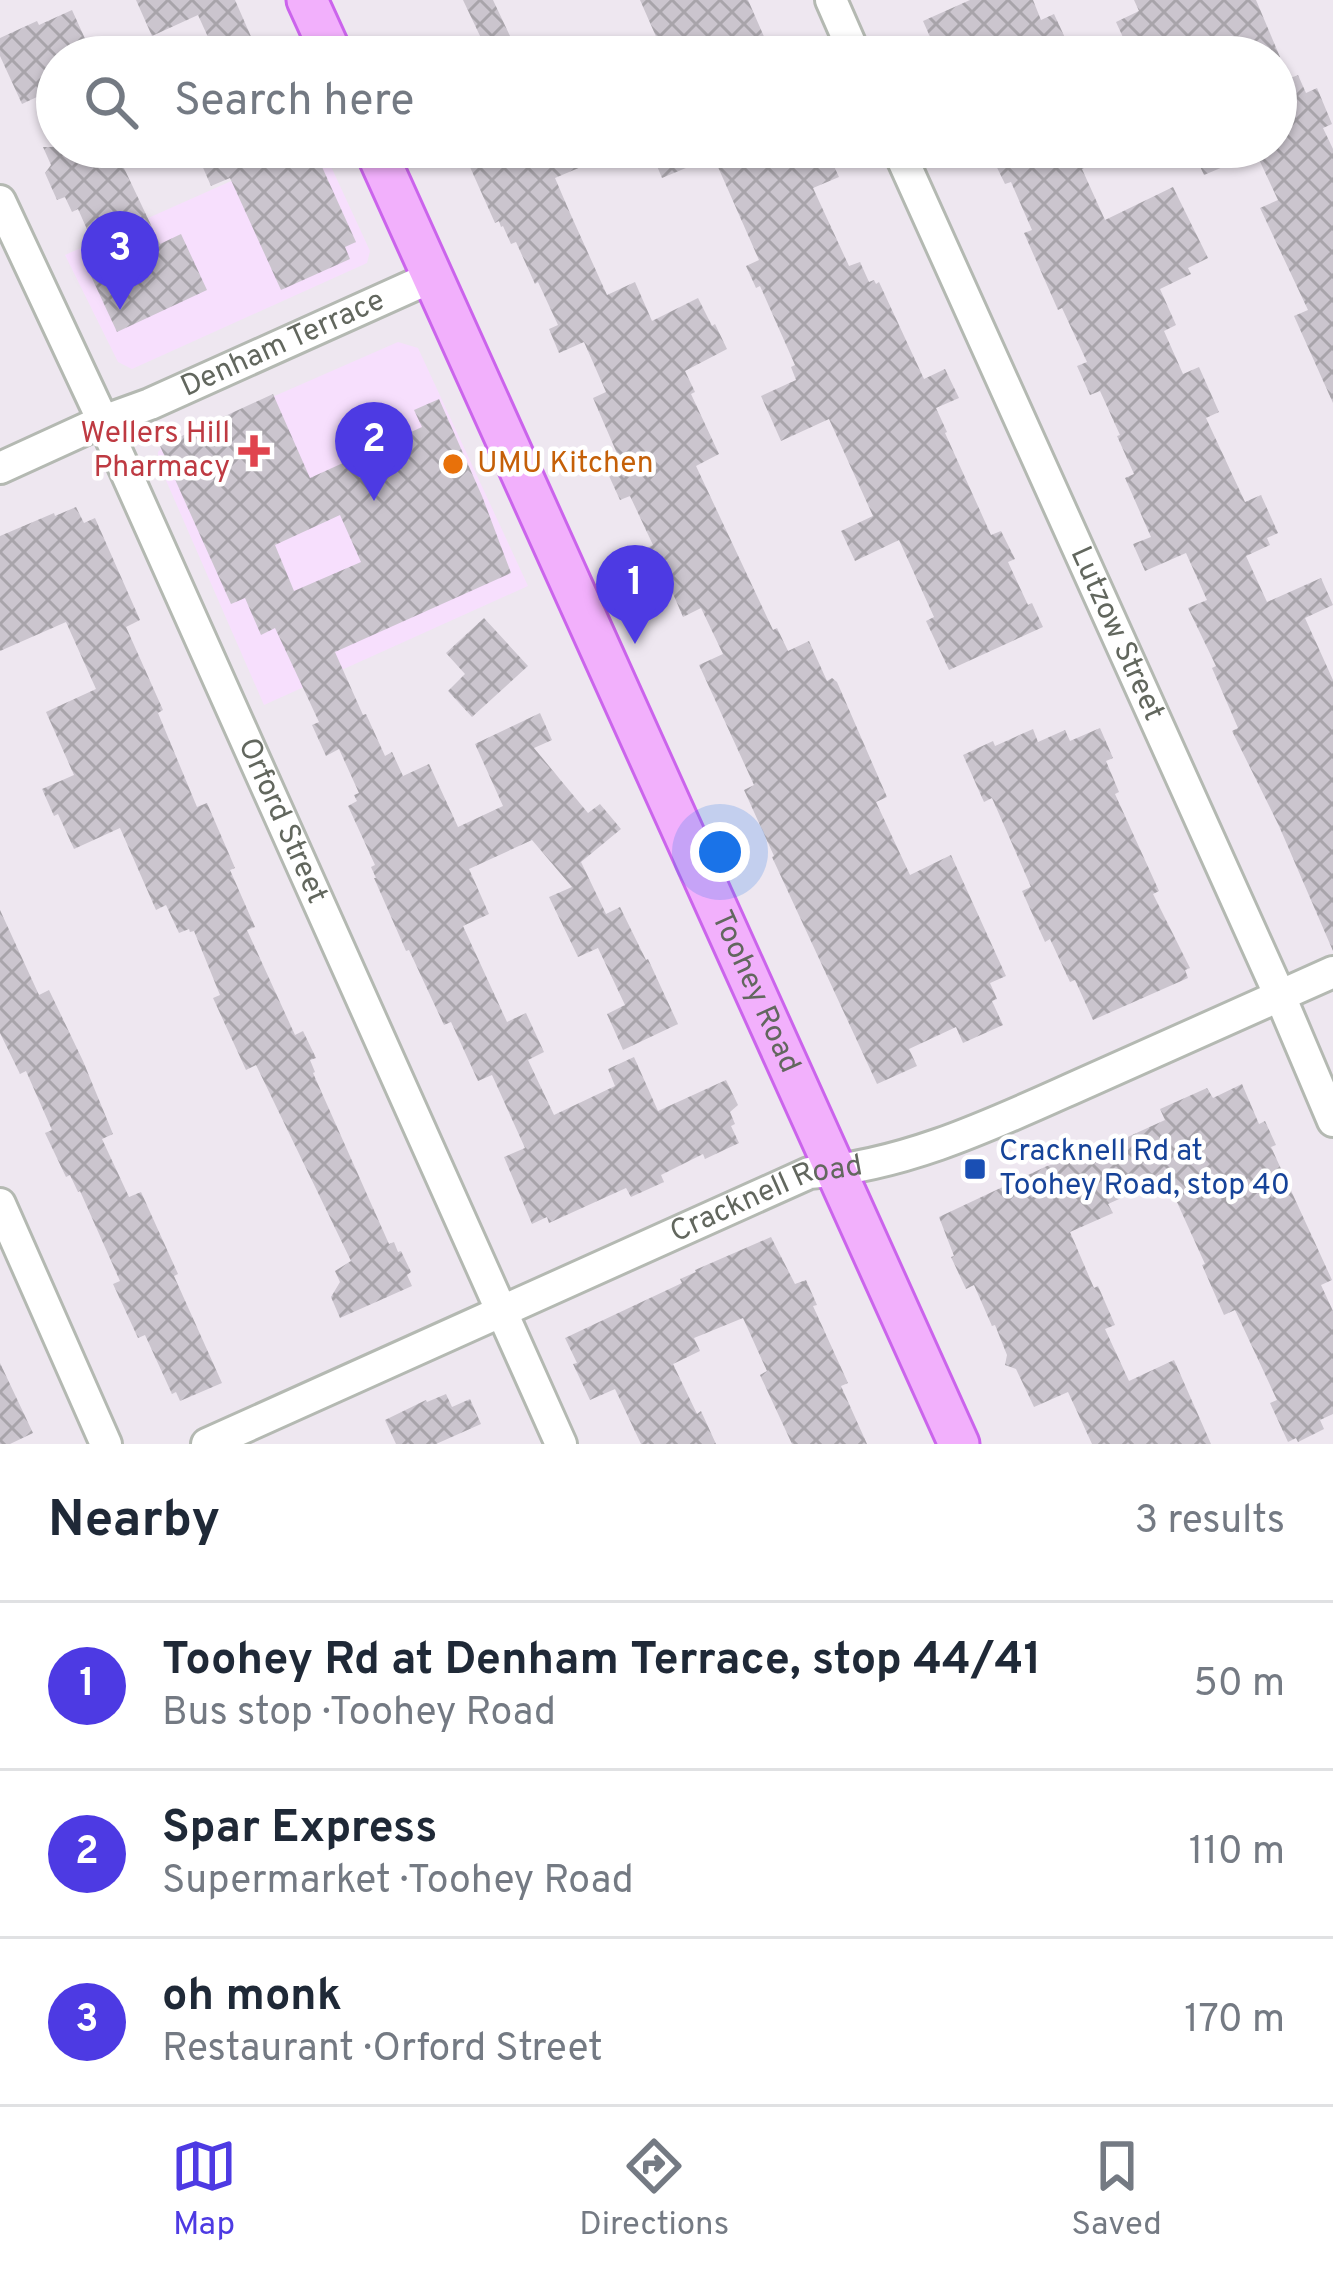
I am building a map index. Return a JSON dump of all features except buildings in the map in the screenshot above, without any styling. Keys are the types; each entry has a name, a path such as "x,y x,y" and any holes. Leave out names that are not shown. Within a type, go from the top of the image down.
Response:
{"main road":[{"path":"308,0 324,36"},
{"name":"Toohey Road","path":"383,168 959,1444"}],"street":[{"path":"831,0 847,36"},
{"name":"Lutzow Street","path":"906,168 1333,1120"},
{"name":"Orford Street","path":"0,201 561,1444"},
{"name":"Denham Terrace","path":"0,467 432,277"},
{"name":"Cracknell Road","path":"207,1444 809,1173 916,1153 1011,1116 1333,972"},
{"path":"0,1204 106,1444"}],"shaded area":[{"path":"261,168 332,168 370,251 367,263 132,369 118,362 65,255"},
{"path":"398,342 418,348 528,586 264,705 158,462 158,452 165,444"}],"place":[{"name":"oh monk","path":"120,310"},
{"name":"Wellers Hill Pharmacy","path":"254,451"},
{"name":"UMU Kitchen","path":"453,464"},
{"name":"Spar Express","path":"374,501"},
{"name":"Toohey Rd at Denham Terrace, stop 44/41","path":"635,644"},
{"name":"Cracknell Rd at Toohey Road, stop 40","path":"975,1169"}]}
